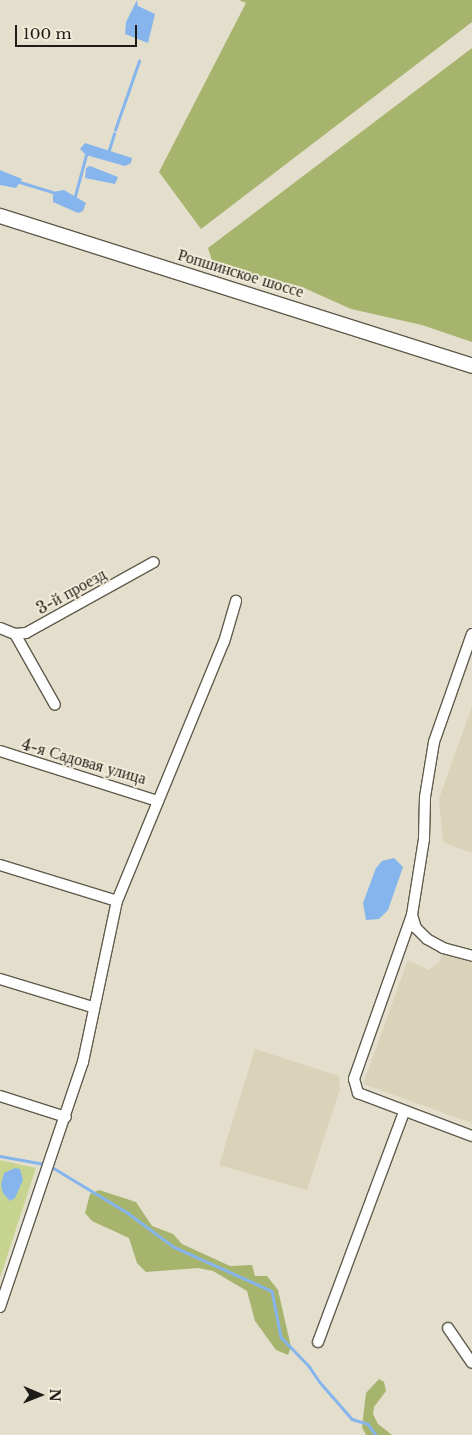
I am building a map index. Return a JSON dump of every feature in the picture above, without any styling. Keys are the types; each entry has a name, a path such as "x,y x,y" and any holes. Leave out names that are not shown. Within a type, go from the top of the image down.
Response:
{"main road":[{"name":"Ропшинское шоссе","path":"0,216 472,366"}],"street":[{"name":"3-й проезд","path":"15,634 26,632 154,562"},
{"path":"0,1307 66,1117 83,1062 92,1007 117,901 224,642 236,601"},
{"path":"0,628 15,634 55,704"},
{"path":"471,1136 358,1093 354,1079 412,914 424,839 425,797 434,742 472,634"},
{"name":"4-я Садовая улица","path":"0,751 158,801"},
{"path":"0,865 117,901"},
{"path":"412,914 416,928 427,939 472,956"},
{"path":"0,979 92,1007"},
{"path":"0,1096 66,1117"},
{"path":"318,1342 404,1112"},
{"path":"448,1328 472,1363"}],"shaded area":[{"path":"472,706 472,853 443,842 439,799"},
{"path":"442,954 472,963 472,1123 363,1084 408,960 429,970 440,961"},
{"path":"255,1049 339,1076 340,1089 307,1190 219,1165"}],"green space":[{"path":"239,0 472,0 472,22 201,229 159,172 246,3"},
{"path":"472,48 472,342 422,325 351,309 302,287 213,264 208,248"},
{"path":"0,1160 36,1168 0,1278"},
{"path":"99,1190 136,1202 152,1226 173,1234 182,1244 230,1266 252,1265 255,1276 267,1276 278,1290 291,1347 288,1355 276,1350 255,1321 247,1291 213,1271 198,1268 146,1272 137,1263 129,1238 92,1221 85,1213 90,1194"},
{"path":"379,1379 384,1382 386,1391 374,1407 373,1414 378,1424 392,1435 366,1435 362,1427 366,1393"}],"water":[{"path":"137,0 138,6 155,14 148,43 125,34 126,22"},
{"path":"85,143 132,158 131,163 125,166 86,155 80,149"},
{"path":"90,166 118,177 115,184 85,178 86,168"},
{"path":"0,170 22,179 16,188 0,185"},
{"path":"64,190 86,203 83,211 78,213 53,202 53,192"},
{"path":"394,858 403,867 388,910 379,919 366,920 363,903 376,868 382,861"},
{"path":"15,1168 20,1169 23,1180 15,1198 10,1201 3,1193 1,1185 4,1173"}],"waterway":[{"path":"115,130 139,61"},
{"path":"109,150 114,134"},
{"path":"75,196 86,155"},
{"path":"20,182 53,192"},
{"path":"0,1156 45,1164"},
{"path":"52,1167 128,1213 174,1247 272,1291 281,1337 309,1366 319,1381 352,1419 368,1424 376,1435"}]}
